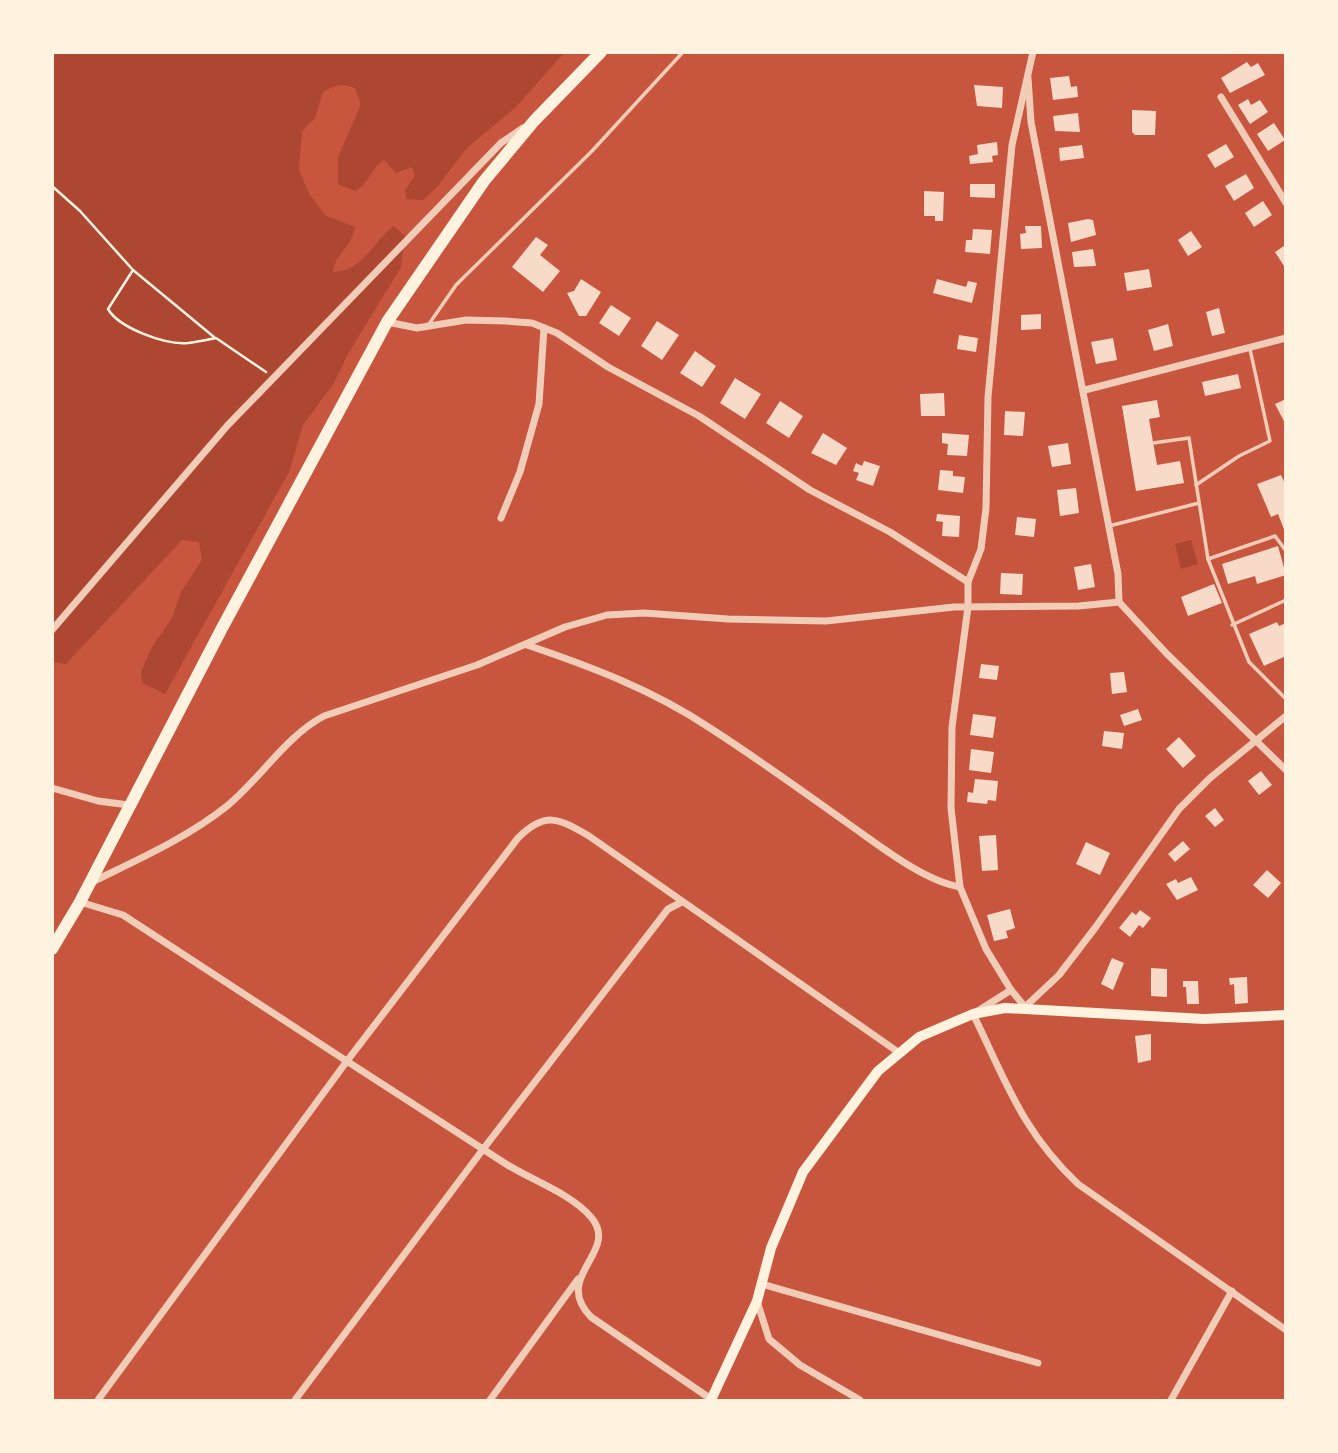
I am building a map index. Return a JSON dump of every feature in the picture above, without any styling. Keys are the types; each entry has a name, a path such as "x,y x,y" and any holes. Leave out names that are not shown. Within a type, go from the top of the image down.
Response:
{"highway":[{"path":"52,949 80,902 387,322 484,181 534,121 601,52"}],"main road":[{"path":"711,1400 757,1301 771,1248 803,1172 859,1093 898,1052 931,1032 972,1014 1025,1007 1146,1018 1205,1019 1286,1014"}],"street":[{"path":"1033,52 1012,145 1002,229 988,397 986,508 981,549 968,582 968,607 952,727 951,808 960,887 986,949 1011,990 1025,1007 1059,975 1096,928 1179,809 1256,739 1286,716"},
{"path":"1027,71 1031,122 1085,390 1119,601 1166,653 1286,770"},
{"path":"1221,97 1286,203"},
{"path":"52,630 227,426 501,143 534,121"},
{"path":"387,322 417,328 466,320 532,323 544,328 699,416 810,490 890,532 968,582"},
{"path":"501,518 520,472 537,416 544,328"},
{"path":"1085,390 1286,338"},
{"path":"90,883 180,836 226,807 304,727 324,716 527,645 565,627 607,615 643,613 826,621 968,607 1079,606 1119,601"},
{"path":"527,645 650,692 709,727 883,848 945,885 960,887"},
{"path":"52,788 98,801 129,805"},
{"path":"98,1401 346,1061 518,838 534,822 550,819 568,824 898,1052"},
{"path":"80,902 123,915 590,1216 597,1225 599,1238 596,1250 490,1401"},
{"path":"295,1401 484,1148 668,909 680,903"},
{"path":"1011,990 972,1014 1014,1104 1048,1156 1078,1184 1286,1330"},
{"path":"580,1276 577,1297 591,1317 711,1400"},
{"path":"762,1284 1038,1363"},
{"path":"1171,1401 1231,1291"},
{"path":"757,1301 769,1339 800,1365 860,1401"}],"lane":[{"path":"428,327 456,285 592,151 683,52"},
{"path":"1196,485 1238,456 1269,441 1249,346"},
{"path":"1153,443 1189,438 1208,559 1232,625 1248,662 1286,699"},
{"path":"1109,526 1199,503"},
{"path":"1208,559 1275,537 1286,551"},
{"path":"1232,625 1286,600"}],"path":[{"path":"52,186 80,211 133,270 215,338 274,377"},
{"path":"133,270 108,309 114,319 129,329 185,344 215,338"}],"shaded area":[{"path":"52,53 564,53 516,107 467,148 437,187 423,200 406,199 405,190 415,176 412,167 396,173 384,160 355,191 338,184 338,157 361,104 355,88 350,86 338,86 323,92 315,118 302,131 299,169 308,192 325,215 355,227 351,240 334,265 333,272 353,267 394,226 405,236 401,267 348,354 334,383 303,425 289,472 165,694 142,683 141,671 152,647 172,618 181,592 202,560 199,542 182,540 66,664 53,662"},
{"path":"1191,540 1198,564 1181,569 1175,544"}],"building":[{"path":"1247,62 1251,67 1258,63 1265,75 1230,93 1221,78"},
{"path":"1069,76 1071,87 1077,86 1078,97 1053,100 1050,78"},
{"path":"974,85 1003,87 1002,108 977,106"},
{"path":"1248,99 1251,105 1260,100 1268,112 1250,124 1238,105"},
{"path":"1132,110 1156,111 1155,135 1135,135 1132,132"},
{"path":"1078,113 1080,132 1055,131 1053,116"},
{"path":"1274,123 1285,140 1268,151 1257,134"},
{"path":"997,142 998,155 992,156 993,162 970,164 969,156 978,154 977,145"},
{"path":"1226,144 1234,157 1215,168 1207,155"},
{"path":"1082,145 1084,158 1060,161 1059,148"},
{"path":"1246,174 1254,188 1234,201 1225,186"},
{"path":"970,184 995,184 995,198 970,197"},
{"path":"924,191 944,192 943,221 935,221 935,216 924,216"},
{"path":"1263,201 1272,215 1254,227 1245,213"},
{"path":"1093,220 1096,235 1071,242 1068,223"},
{"path":"1025,226 1041,226 1042,248 1021,249 1020,234 1026,233"},
{"path":"973,229 992,230 990,254 965,252 966,240 972,240"},
{"path":"1191,231 1202,247 1188,256 1178,240"},
{"path":"536,237 548,245 540,255 560,271 543,292 512,267"},
{"path":"1284,246 1286,265 1284,266 1275,252"},
{"path":"1093,249 1096,266 1074,267 1072,252"},
{"path":"1149,269 1152,287 1127,291 1124,273"},
{"path":"581,279 601,292 586,316 579,316 567,293 574,291"},
{"path":"937,279 966,287 968,281 977,283 972,303 933,293"},
{"path":"611,305 631,318 619,336 599,323"},
{"path":"1219,308 1225,333 1212,336 1206,312"},
{"path":"1041,314 1041,329 1021,330 1021,315"},
{"path":"657,321 679,335 662,360 641,346"},
{"path":"1168,324 1173,346 1154,351 1148,330"},
{"path":"959,335 978,338 976,352 957,349"},
{"path":"1113,338 1117,360 1096,364 1091,342"},
{"path":"695,351 716,366 702,387 680,373"},
{"path":"1238,374 1241,388 1205,396 1202,382"},
{"path":"735,378 761,394 745,419 720,403"},
{"path":"944,393 945,416 921,416 920,394"},
{"path":"1286,399 1286,425 1275,404"},
{"path":"1157,400 1160,417 1149,419 1157,465 1180,461 1184,483 1136,491 1122,406"},
{"path":"780,401 803,416 789,438 766,423"},
{"path":"1005,411 1025,412 1023,436 1004,435"},
{"path":"823,433 847,448 836,465 811,453"},
{"path":"942,433 969,435 967,456 947,455 948,444 942,443"},
{"path":"1068,443 1071,464 1052,467 1048,446"},
{"path":"864,461 880,466 873,486 856,480 859,473 853,471 856,463 862,466"},
{"path":"940,470 953,471 953,476 965,477 963,493 938,490"},
{"path":"1281,475 1286,486 1285,532 1278,514 1271,517 1257,484"},
{"path":"1076,488 1079,513 1060,516 1057,490"},
{"path":"937,514 960,516 959,537 942,536 943,522 936,521"},
{"path":"1017,517 1036,519 1034,537 1015,535"},
{"path":"1278,546 1286,575 1257,584 1255,576 1228,584 1222,564"},
{"path":"1091,564 1095,587 1078,590 1074,567"},
{"path":"1001,573 1023,574 1022,595 1000,594"},
{"path":"1214,584 1222,603 1188,616 1181,597"},
{"path":"1277,622 1279,626 1286,623 1286,656 1264,666 1249,634"},
{"path":"981,664 999,666 997,680 979,678"},
{"path":"1124,672 1127,692 1112,694 1110,673"},
{"path":"1138,709 1142,720 1124,726 1120,715"},
{"path":"973,714 996,717 993,738 970,735"},
{"path":"1104,731 1124,733 1122,749 1102,746"},
{"path":"1179,737 1196,756 1183,768 1166,749"},
{"path":"971,749 994,752 991,773 969,770"},
{"path":"1261,771 1272,785 1259,795 1248,781"},
{"path":"975,779 998,781 996,801 988,800 987,804 967,802 968,792 973,793"},
{"path":"1215,808 1224,820 1215,827 1205,816"},
{"path":"996,835 998,870 982,871 979,836"},
{"path":"1183,841 1190,849 1175,862 1168,854"},
{"path":"1086,842 1110,853 1100,875 1076,864"},
{"path":"1267,870 1281,883 1268,898 1253,885"},
{"path":"1191,877 1198,890 1177,900 1166,884 1176,879 1178,883"},
{"path":"1010,909 1015,928 1006,931 1008,938 994,941 987,915"},
{"path":"1140,910 1151,918 1143,928 1139,925 1130,937 1119,928 1132,912 1136,915"},
{"path":"1112,958 1124,963 1113,990 1101,984"},
{"path":"1151,968 1167,969 1167,997 1151,996"},
{"path":"1247,977 1248,1003 1235,1004 1234,984 1230,985 1229,978"},
{"path":"1183,981 1198,981 1199,1004 1187,1004"},
{"path":"1151,1034 1151,1060 1138,1063 1135,1036"}]}
